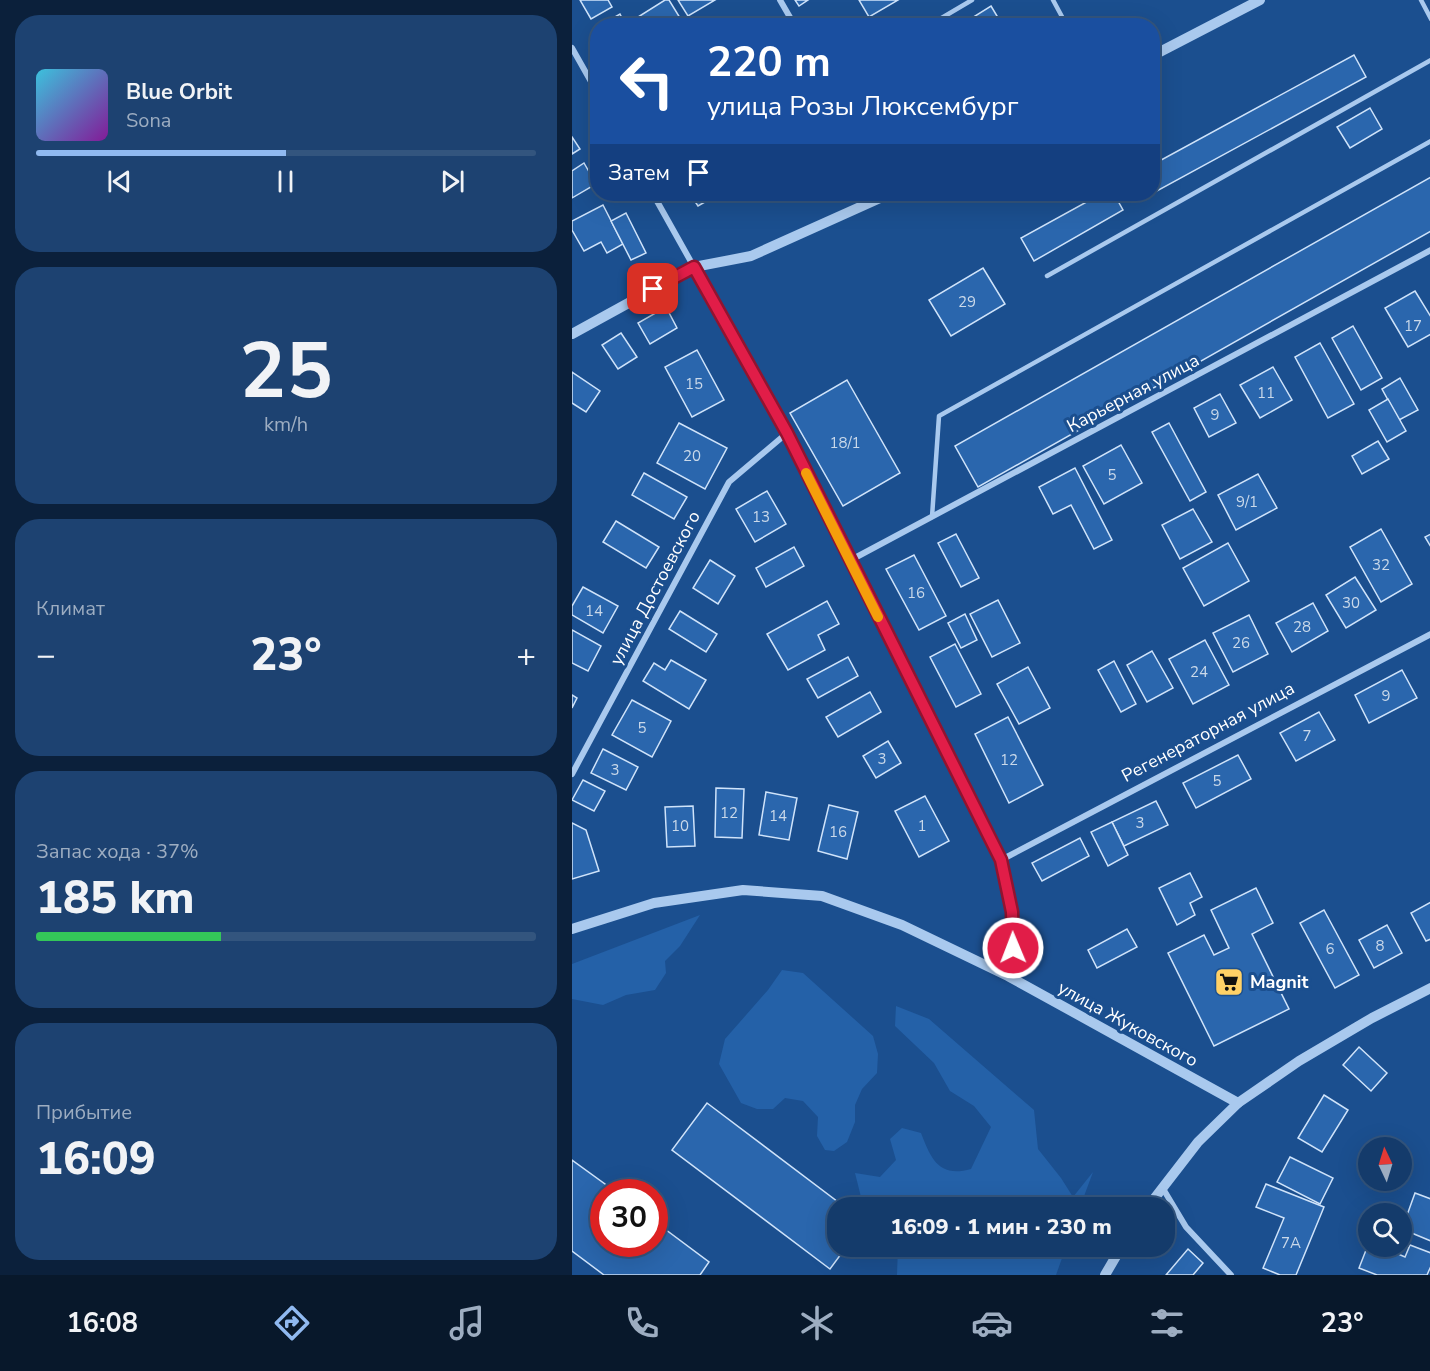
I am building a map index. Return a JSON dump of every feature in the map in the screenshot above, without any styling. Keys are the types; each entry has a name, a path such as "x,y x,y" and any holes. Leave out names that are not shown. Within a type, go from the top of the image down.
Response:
{"street":[{"path":"780,0 790,18"},
{"path":"1160,52 1260,0"},
{"path":"572,48 590,80"},
{"path":"572,929 654,903 743,890 822,896 902,925 1008,976 1013,948 1012,912 1001,860 787,433 657,201"},
{"path":"572,334 694,267 750,256 873,201"},
{"name":"Карьерная улица","path":"850,561 1430,250"},
{"name":"улица Достоевского","path":"572,774 729,482 787,433"},
{"name":"Регенераторная улица","path":"1001,860 1430,634"},
{"name":"улица Жуковского","path":"1008,976 1238,1103"},
{"path":"1155,1197 1198,1142 1238,1103 1299,1061 1372,1018 1430,988"},
{"path":"1162,1187 1186,1227 1231,1275"},
{"path":"1105,1275 1115,1257"}],"lane":[{"path":"942,18 972,0"},
{"path":"1053,0 1063,18"},
{"path":"1421,0 1430,19"},
{"path":"1047,276 1430,60"},
{"path":"932,518 939,416 1430,141"}],"shaded area":[{"path":"700,915 680,946 665,961 666,973 655,990 626,995 603,1005 572,999 572,964"},
{"path":"782,970 803,973 873,1036 878,1054 877,1073 862,1089 855,1105 855,1122 847,1142 834,1151 825,1150 817,1136 818,1117 803,1101 785,1098 773,1109 757,1109 741,1103 719,1064 725,1039 768,990"},
{"path":"896,1006 929,1019 1034,1110 1038,1149 1073,1197 861,1197 855,1173 880,1177 896,1160 890,1139 902,1128 921,1133 938,1164 951,1171 960,1171 971,1169 991,1127 974,1106 950,1091 934,1063 895,1026"},
{"path":"1093,1172 1084,1197 1073,1197"},
{"path":"898,1257 1062,1257 1056,1275 897,1275"}],"building":[{"path":"580,0 608,0 612,7 590,18"},
{"path":"665,0 669,0 680,18 639,18"},
{"path":"678,0 715,0 688,16"},
{"path":"795,0 808,0 799,6"},
{"path":"859,0 898,0 869,17"},
{"path":"991,6 998,18 972,18"},
{"path":"1354,55 1366,77 1160,190 1160,161"},
{"path":"1370,108 1382,129 1350,148 1337,127"},
{"path":"572,137 580,149 572,154"},
{"path":"584,163 590,174 590,188 572,198 572,171"},
{"path":"1431,177 1431,231 978,487 955,446"},
{"path":"695,201 707,201 698,206"},
{"path":"1088,201 1118,201 1123,210 1034,261 1021,238"},
{"path":"603,205 623,244 607,253 601,242 584,251 572,230 572,221"},
{"path":"626,213 646,253 631,260 611,221"},
{"path":"983,268 1005,304 951,336 929,300"},
{"path":"1415,291 1431,317 1431,334 1408,347 1385,308"},
{"path":"666,307 677,328 650,344 638,323"},
{"path":"1353,326 1382,378 1361,390 1332,338"},
{"path":"621,333 637,357 618,369 602,345"},
{"path":"1320,343 1354,404 1328,418 1295,357"},
{"path":"697,350 724,400 692,417 665,367"},
{"path":"1273,367 1292,400 1260,418 1240,385"},
{"path":"572,372 600,391 586,412 572,403"},
{"path":"1400,378 1418,410 1399,420 1382,389"},
{"path":"847,380 900,473 843,506 790,413"},
{"path":"1220,394 1236,423 1209,437 1194,408"},
{"path":"1388,399 1406,431 1387,442 1369,410"},
{"path":"679,423 727,448 705,489 657,463"},
{"path":"1169,423 1206,492 1190,501 1152,432"},
{"path":"1378,441 1389,459 1362,474 1352,456"},
{"path":"1121,445 1142,483 1104,504 1083,466"},
{"path":"1075,468 1112,540 1094,549 1071,505 1053,514 1039,487"},
{"path":"644,473 687,497 674,519 632,495"},
{"path":"1258,474 1277,508 1236,530 1218,495"},
{"path":"767,491 786,524 755,542 736,509"},
{"path":"1193,509 1212,542 1180,559 1162,525"},
{"path":"616,521 659,547 646,568 603,542"},
{"path":"1381,529 1412,584 1381,602 1350,547"},
{"path":"956,534 979,578 961,587 938,543"},
{"path":"1431,534 1431,547 1425,537"},
{"path":"1228,543 1249,581 1204,606 1183,568"},
{"path":"794,547 804,566 766,587 756,568"},
{"path":"914,555 946,616 919,630 886,569"},
{"path":"710,560 735,576 718,604 693,588"},
{"path":"1355,577 1376,610 1346,628 1326,595"},
{"path":"583,587 618,606 603,633 572,615 572,606"},
{"path":"998,600 1020,643 992,657 970,614"},
{"path":"827,601 839,624 818,635 825,650 788,670 767,634"},
{"path":"1313,603 1328,631 1292,652 1276,623"},
{"path":"680,611 717,634 706,652 669,629"},
{"path":"965,614 977,640 961,648 948,623"},
{"path":"1249,615 1268,654 1233,672 1213,633"},
{"path":"572,630 601,646 588,671 572,663"},
{"path":"1205,640 1229,685 1193,704 1169,659"},
{"path":"955,644 981,694 956,707 930,657"},
{"path":"1152,651 1173,688 1147,702 1127,665"},
{"path":"848,657 858,676 818,698 807,679"},
{"path":"671,660 706,680 689,709 643,681 654,663 665,670"},
{"path":"1114,661 1136,704 1121,712 1098,670"},
{"path":"1028,667 1050,708 1019,724 997,684"},
{"path":"1402,670 1417,698 1369,723 1355,695"},
{"path":"870,692 881,712 838,737 826,717"},
{"path":"572,695 577,698 572,708"},
{"path":"632,700 671,721 652,757 612,735"},
{"path":"1319,712 1335,740 1296,761 1280,733"},
{"path":"1008,717 1043,785 1009,803 975,734"},
{"path":"888,741 901,763 876,778 863,756"},
{"path":"603,749 638,767 626,790 591,773"},
{"path":"1238,755 1251,779 1196,808 1183,783"},
{"path":"583,780 605,791 594,811 572,800"},
{"path":"716,788 744,789 742,838 715,837"},
{"path":"766,792 797,798 789,840 759,835"},
{"path":"925,796 949,841 919,857 895,811"},
{"path":"1156,801 1168,825 1124,846 1112,822"},
{"path":"829,805 858,812 847,859 818,851"},
{"path":"693,806 695,846 667,847 665,807"},
{"path":"1112,822 1128,855 1108,866 1091,832"},
{"path":"572,823 586,830 599,871 572,879"},
{"path":"1080,838 1089,856 1042,881 1032,863"},
{"path":"1190,873 1202,897 1190,903 1195,915 1177,925 1159,888"},
{"name":"Magnit","path":"1256,888 1273,923 1252,934 1289,1009 1214,1046 1168,953 1204,935 1214,955 1229,948 1211,910"},
{"path":"1431,902 1431,939 1426,941 1411,913"},
{"path":"1324,910 1359,975 1335,988 1300,923"},
{"path":"1387,925 1402,953 1374,968 1359,940"},
{"path":"1127,929 1137,947 1097,968 1088,950"},
{"path":"1359,1047 1387,1073 1371,1091 1343,1065"},
{"path":"1324,1095 1348,1110 1322,1152 1298,1138"},
{"path":"707,1103 831,1197 827,1197 827,1257 839,1257 830,1269 672,1150"},
{"path":"1290,1157 1333,1178 1320,1204 1277,1182"},
{"path":"572,1160 598,1179 590,1179 590,1257 668,1257 668,1231 709,1262 700,1275 604,1275 572,1251"},
{"path":"1266,1184 1324,1207 1296,1275 1280,1275 1263,1268 1284,1218 1256,1207"},
{"path":"1415,1193 1431,1199 1431,1241 1412,1233 1411,1203"},
{"path":"1412,1246 1431,1253 1431,1266 1427,1275 1377,1275 1359,1268 1363,1257 1412,1257"},
{"path":"1188,1249 1203,1263 1193,1275 1166,1275"}],"slow traffic":[{"path":"806,473 878,617"}],"place":[{"name":"Magnit","path":"1229,982"}],"route":[{"path":"653,289 694,267 787,433 1001,860 1012,912 1013,948"}]}
